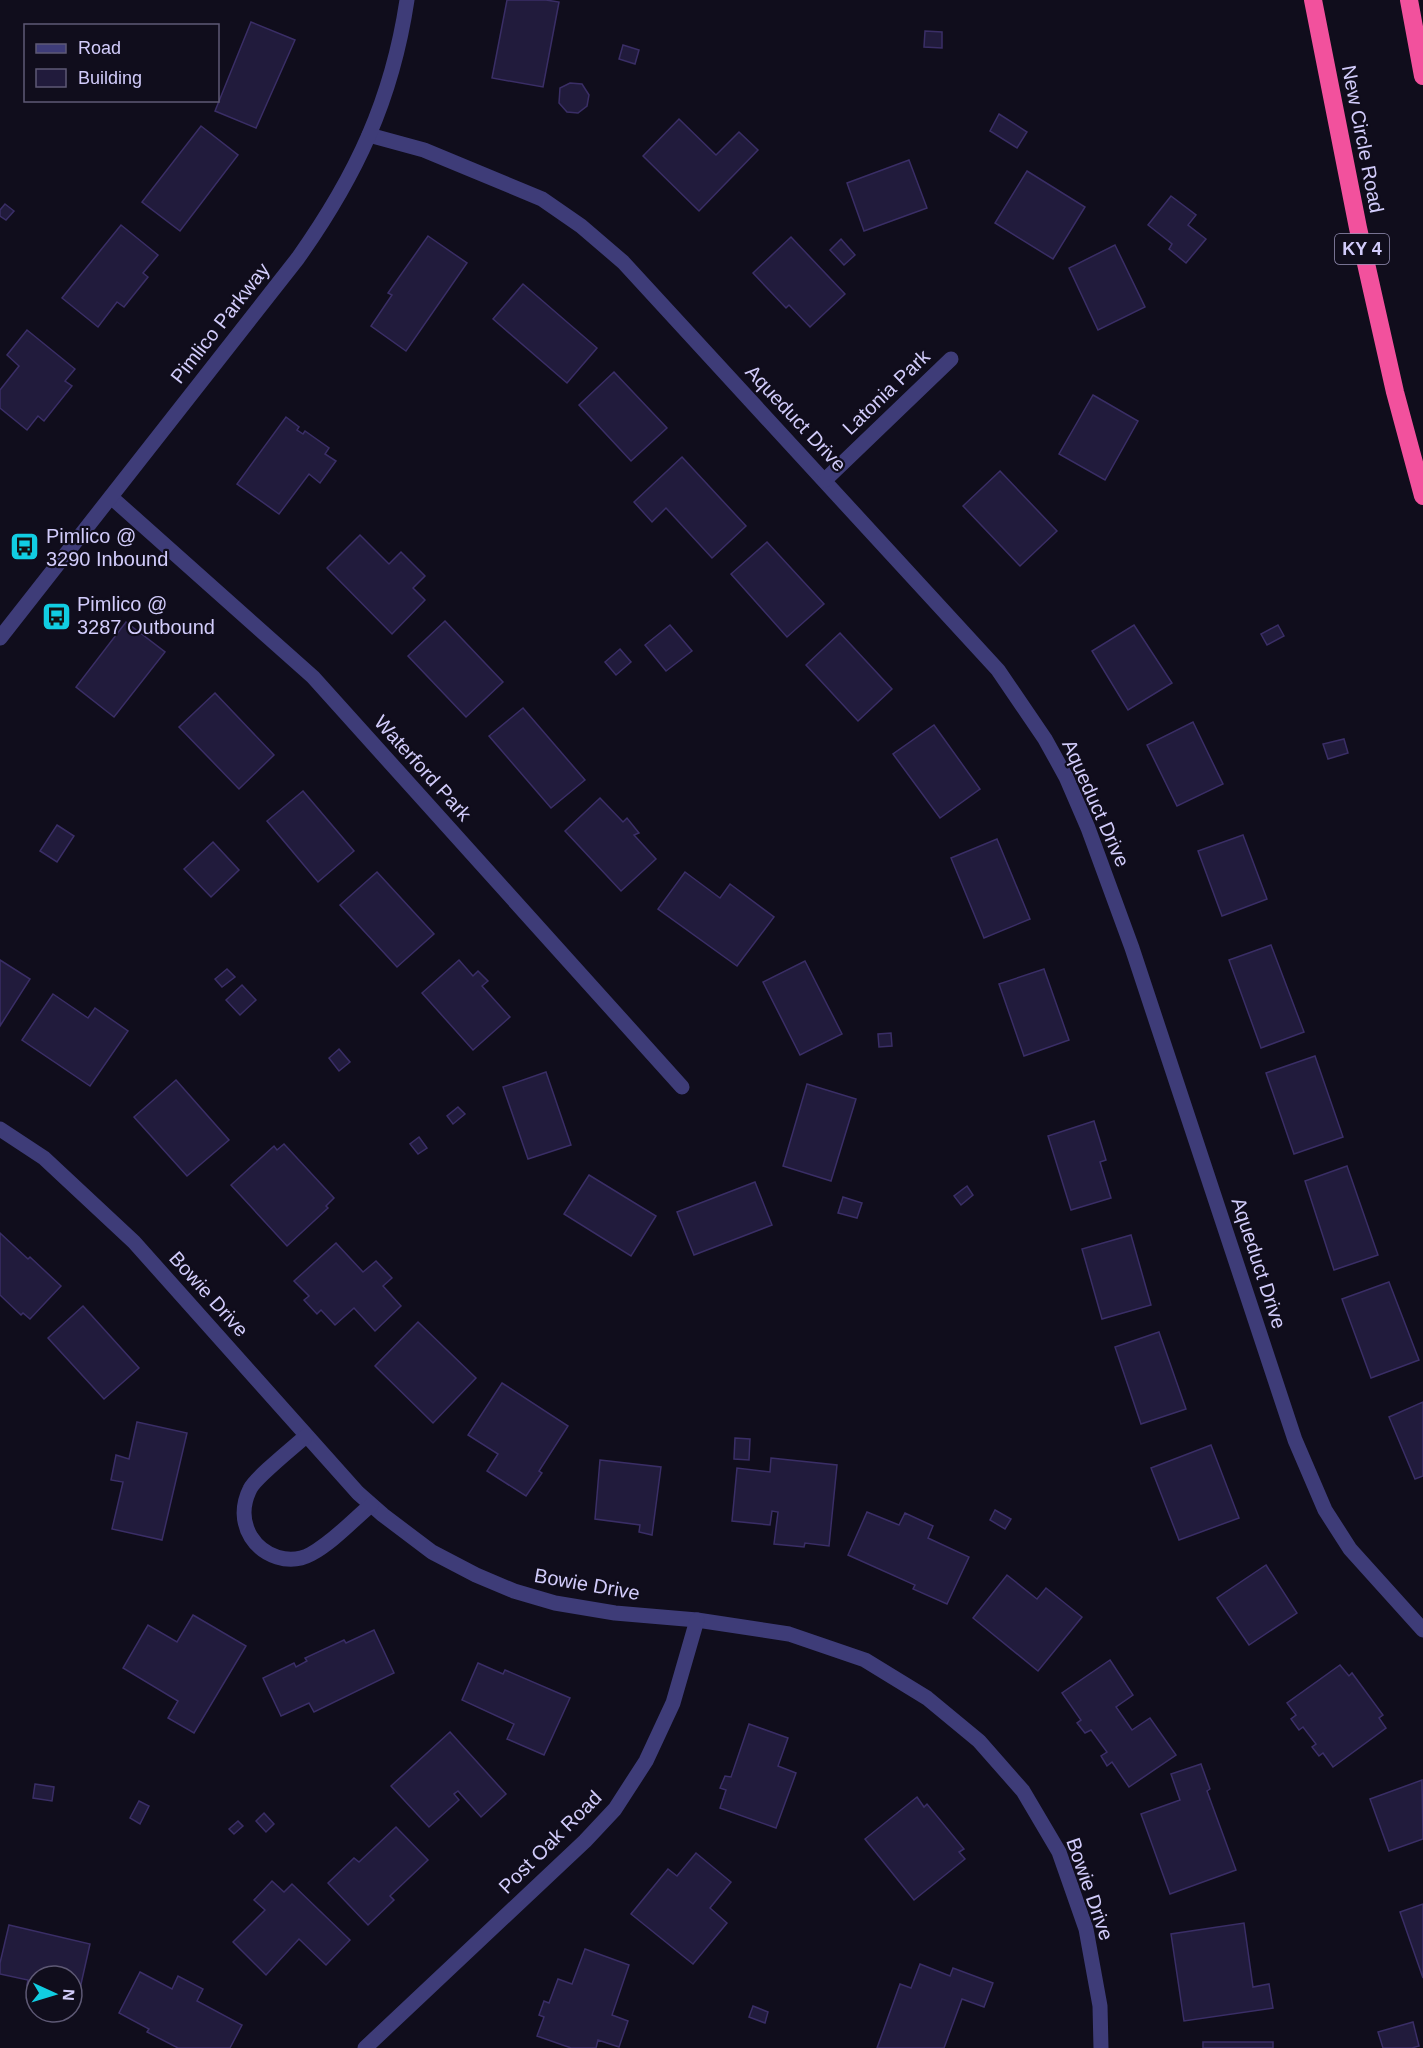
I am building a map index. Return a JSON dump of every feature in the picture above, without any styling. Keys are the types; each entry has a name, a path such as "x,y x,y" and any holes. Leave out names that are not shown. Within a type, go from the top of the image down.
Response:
{"highway":[{"name":"New Circle Road","path":"1313,0 1358,228 1395,392 1423,496"},
{"path":"1409,0 1423,76"}],"street":[{"name":"Pimlico Parkway","path":"0,638 298,258 326,219 348,181 392,75 402,39 407,0"},
{"name":"Aqueduct Drive","path":"369,135 424,150 542,199 581,226 623,262 998,670 1045,739 1066,777 1088,828 1132,948 1295,1440 1325,1510 1350,1548 1423,1630"},
{"name":"Latonia Park","path":"825,480 951,359"},
{"name":"Waterford Park","path":"111,497 313,677 682,1087"},
{"name":"Bowie Drive","path":"0,1129 44,1158 134,1242 358,1493 432,1552 476,1575 514,1591 555,1603 615,1613 697,1620 789,1634 865,1660 927,1698 979,1742 1023,1791 1059,1852 1086,1929 1100,2007 1101,2048"},
{"path":"306,1436 250,1487 243,1510 247,1530 258,1547 272,1557 291,1559 309,1556 371,1505"},
{"name":"Post Oak Road","path":"365,2048 585,1841 615,1809 646,1761 673,1703 697,1620"}],"building":[{"path":"507,0 559,2 543,87 492,78"},
{"path":"251,22 295,40 256,128 215,111"},
{"path":"925,31 942,32 942,48 924,47"},
{"path":"623,45 639,50 635,64 619,59"},
{"path":"570,83 582,84 589,95 587,106 578,113 567,112 559,103 560,88"},
{"path":"999,114 1027,132 1017,148 990,131"},
{"path":"679,119 716,155 739,132 758,150 699,211 643,156"},
{"path":"201,126 238,155 180,231 142,202"},
{"path":"909,160 927,208 864,231 847,183"},
{"path":"1027,171 1085,207 1053,259 995,223"},
{"path":"1171,196 1196,215 1188,225 1206,239 1186,263 1169,249 1172,244 1148,225"},
{"path":"5,204 14,211 6,220 0,216 0,210"},
{"path":"121,225 158,255 143,273 148,277 124,307 117,302 98,327 62,298"},
{"path":"428,236 467,263 406,351 371,326 392,295 388,293"},
{"path":"791,237 845,294 810,327 789,305 786,308 753,273"},
{"path":"841,239 855,255 844,265 830,250"},
{"path":"1115,245 1145,307 1098,330 1069,268"},
{"path":"523,284 597,348 567,383 493,319"},
{"path":"27,330 75,369 65,381 72,386 44,421 38,416 27,430 0,408 0,390 19,366 7,355"},
{"path":"614,372 667,428 631,461 579,405"},
{"path":"1093,395 1138,421 1105,480 1059,454"},
{"path":"286,417 299,427 297,430 303,434 305,431 329,448 325,454 336,461 320,483 309,474 279,514 237,484"},
{"path":"682,457 746,526 712,558 666,508 652,522 634,502"},
{"path":"1000,471 1057,531 1020,566 963,506"},
{"path":"360,535 389,564 401,552 425,576 413,588 425,600 392,634 327,568"},
{"path":"767,542 824,604 787,637 731,574"},
{"path":"445,621 503,682 466,717 408,656"},
{"path":"126,622 165,652 114,717 76,687"},
{"path":"670,625 692,651 666,671 645,645"},
{"path":"1134,625 1172,683 1128,710 1092,651"},
{"path":"1278,625 1284,636 1267,645 1261,634"},
{"path":"840,633 892,689 858,721 806,665"},
{"path":"620,649 631,662 616,675 605,662"},
{"path":"215,693 274,755 239,789 179,727"},
{"path":"523,708 585,780 551,808 489,736"},
{"path":"1193,722 1223,784 1177,806 1147,745"},
{"path":"934,725 980,789 940,818 893,754"},
{"path":"1344,739 1348,753 1328,759 1323,744"},
{"path":"303,791 354,851 318,882 267,821"},
{"path":"600,798 623,822 627,818 639,833 634,835 656,859 621,891 565,831"},
{"path":"57,825 74,836 57,862 40,851"},
{"path":"1243,835 1267,899 1222,916 1198,851"},
{"path":"997,839 1030,919 984,938 951,858"},
{"path":"213,842 239,870 211,897 184,869"},
{"path":"377,872 434,934 397,967 340,905"},
{"path":"685,872 720,898 730,884 774,917 737,966 658,909"},
{"path":"1271,945 1304,1032 1261,1048 1229,960"},
{"path":"0,960 30,979 0,1026"},
{"path":"459,960 473,976 478,971 488,981 482,986 510,1017 473,1050 422,993"},
{"path":"805,961 842,1034 800,1055 763,982"},
{"path":"227,969 235,977 222,987 215,979"},
{"path":"1044,969 1069,1040 1024,1056 999,984"},
{"path":"242,985 256,1000 240,1015 226,1000"},
{"path":"53,994 88,1018 95,1008 128,1031 90,1086 22,1040"},
{"path":"891,1033 892,1046 879,1047 878,1034"},
{"path":"339,1049 350,1062 339,1071 329,1058"},
{"path":"1315,1056 1343,1137 1294,1154 1266,1073"},
{"path":"546,1072 571,1145 528,1159 503,1087"},
{"path":"176,1080 229,1140 187,1176 134,1117"},
{"path":"807,1084 856,1099 831,1181 783,1166"},
{"path":"458,1107 465,1114 453,1124 447,1116"},
{"path":"1094,1121 1106,1160 1100,1162 1111,1198 1071,1210 1048,1136"},
{"path":"419,1137 427,1148 418,1154 410,1144"},
{"path":"284,1144 334,1198 326,1206 328,1208 287,1246 231,1185 274,1146 277,1150"},
{"path":"1347,1166 1378,1255 1334,1270 1305,1181"},
{"path":"589,1175 656,1216 631,1256 564,1214"},
{"path":"755,1182 772,1225 694,1255 677,1212"},
{"path":"967,1186 973,1195 961,1205 954,1196"},
{"path":"843,1197 862,1203 857,1218 838,1213"},
{"path":"0,1233 61,1286 30,1319 23,1313 21,1315 0,1295"},
{"path":"1131,1235 1151,1305 1102,1319 1082,1249"},
{"path":"336,1243 363,1272 376,1261 392,1278 383,1286 401,1306 375,1331 354,1308 335,1325 321,1310 317,1314 304,1300 309,1296 294,1281"},
{"path":"1389,1282 1419,1360 1371,1378 1342,1299"},
{"path":"83,1306 139,1368 104,1399 48,1338"},
{"path":"418,1322 476,1378 433,1423 375,1366"},
{"path":"1159,1332 1186,1409 1141,1424 1115,1347"},
{"path":"502,1383 568,1426 539,1471 542,1473 526,1496 487,1471 498,1454 468,1435"},
{"path":"1423,1402 1423,1476 1415,1479 1389,1417"},
{"path":"137,1422 187,1433 162,1540 112,1529 123,1482 111,1480 116,1455 129,1459"},
{"path":"735,1438 750,1439 749,1460 734,1459"},
{"path":"1211,1445 1239,1518 1179,1540 1151,1468"},
{"path":"771,1458 837,1465 829,1546 805,1543 804,1547 774,1544 778,1512 772,1511 770,1525 732,1521 737,1468 770,1472"},
{"path":"600,1460 661,1467 652,1535 639,1532 640,1525 595,1519"},
{"path":"995,1510 1011,1519 1005,1529 990,1520"},
{"path":"867,1512 899,1525 905,1513 933,1526 928,1538 969,1557 947,1604 913,1589 915,1585 848,1555"},
{"path":"1266,1565 1297,1613 1249,1645 1217,1598"},
{"path":"1007,1575 1037,1599 1046,1588 1082,1617 1038,1671 973,1618"},
{"path":"193,1615 246,1646 194,1733 168,1718 178,1701 123,1668 148,1625 177,1642"},
{"path":"374,1630 394,1673 314,1712 309,1703 281,1716 263,1678 294,1663 296,1667 307,1661 305,1658 344,1640 346,1643"},
{"path":"1110,1660 1133,1695 1116,1707 1132,1730 1150,1718 1176,1755 1129,1787 1112,1762 1107,1766 1101,1756 1107,1752 1091,1730 1085,1733 1077,1723 1081,1720 1062,1693"},
{"path":"478,1663 503,1674 505,1670 570,1698 544,1755 507,1739 514,1724 462,1700"},
{"path":"1340,1665 1349,1676 1352,1673 1383,1715 1379,1718 1386,1728 1333,1767 1323,1753 1319,1756 1312,1747 1316,1744 1303,1727 1299,1730 1291,1719 1296,1715 1287,1703"},
{"path":"749,1724 788,1738 778,1766 796,1773 776,1828 720,1808 726,1790 720,1788 725,1776 731,1777"},
{"path":"450,1732 506,1794 481,1817 458,1791 454,1794 459,1800 429,1827 391,1786"},
{"path":"1201,1764 1210,1789 1207,1791 1236,1870 1170,1894 1141,1814 1180,1800 1171,1774"},
{"path":"1422,1780 1423,1839 1389,1851 1370,1799"},
{"path":"35,1784 54,1787 52,1801 33,1798"},
{"path":"917,1797 924,1807 927,1804 964,1849 959,1852 965,1859 914,1900 865,1839"},
{"path":"139,1801 149,1806 140,1824 130,1818"},
{"path":"264,1813 274,1824 266,1832 256,1821"},
{"path":"238,1821 243,1826 234,1834 229,1829"},
{"path":"396,1827 428,1860 390,1896 394,1900 368,1925 328,1883 354,1858 359,1862"},
{"path":"696,1853 731,1882 710,1908 727,1923 693,1964 631,1914 668,1869 677,1876"},
{"path":"272,1881 284,1892 292,1884 350,1940 326,1965 299,1939 266,1975 233,1942 265,1910 254,1900"},
{"path":"1423,1904 1423,1978 1400,1912"},
{"path":"1244,1923 1253,1987 1269,1984 1273,2008 1184,2021 1171,1934"},
{"path":"9,1925 90,1944 84,1971 84,1964 24,1964 24,1979 0,1974 0,1963"},
{"path":"585,1949 629,1965 612,2015 628,2021 619,2047 598,2040 596,2048 571,2048 537,2036 544,2017 539,2015 544,2001 549,2003 558,1979 572,1984"},
{"path":"920,1964 950,1976 953,1968 993,1983 984,2007 962,1999 944,2048 877,2048 900,1984 911,1988"},
{"path":"140,1972 172,1989 178,1976 203,1989 197,2001 242,2025 230,2048 178,2048 147,2032 149,2029 119,2013"},
{"path":"753,2006 768,2012 765,2023 749,2017"},
{"path":"1413,2022 1419,2046 1383,2048 1378,2032"},
{"path":"1203,2042 1273,2042 1273,2048 1203,2048"}],"place":[{"name":"Pimlico @ 3290 Inbound","path":"25,547"},
{"name":"Pimlico @ 3287 Outbound","path":"56,616"}]}
